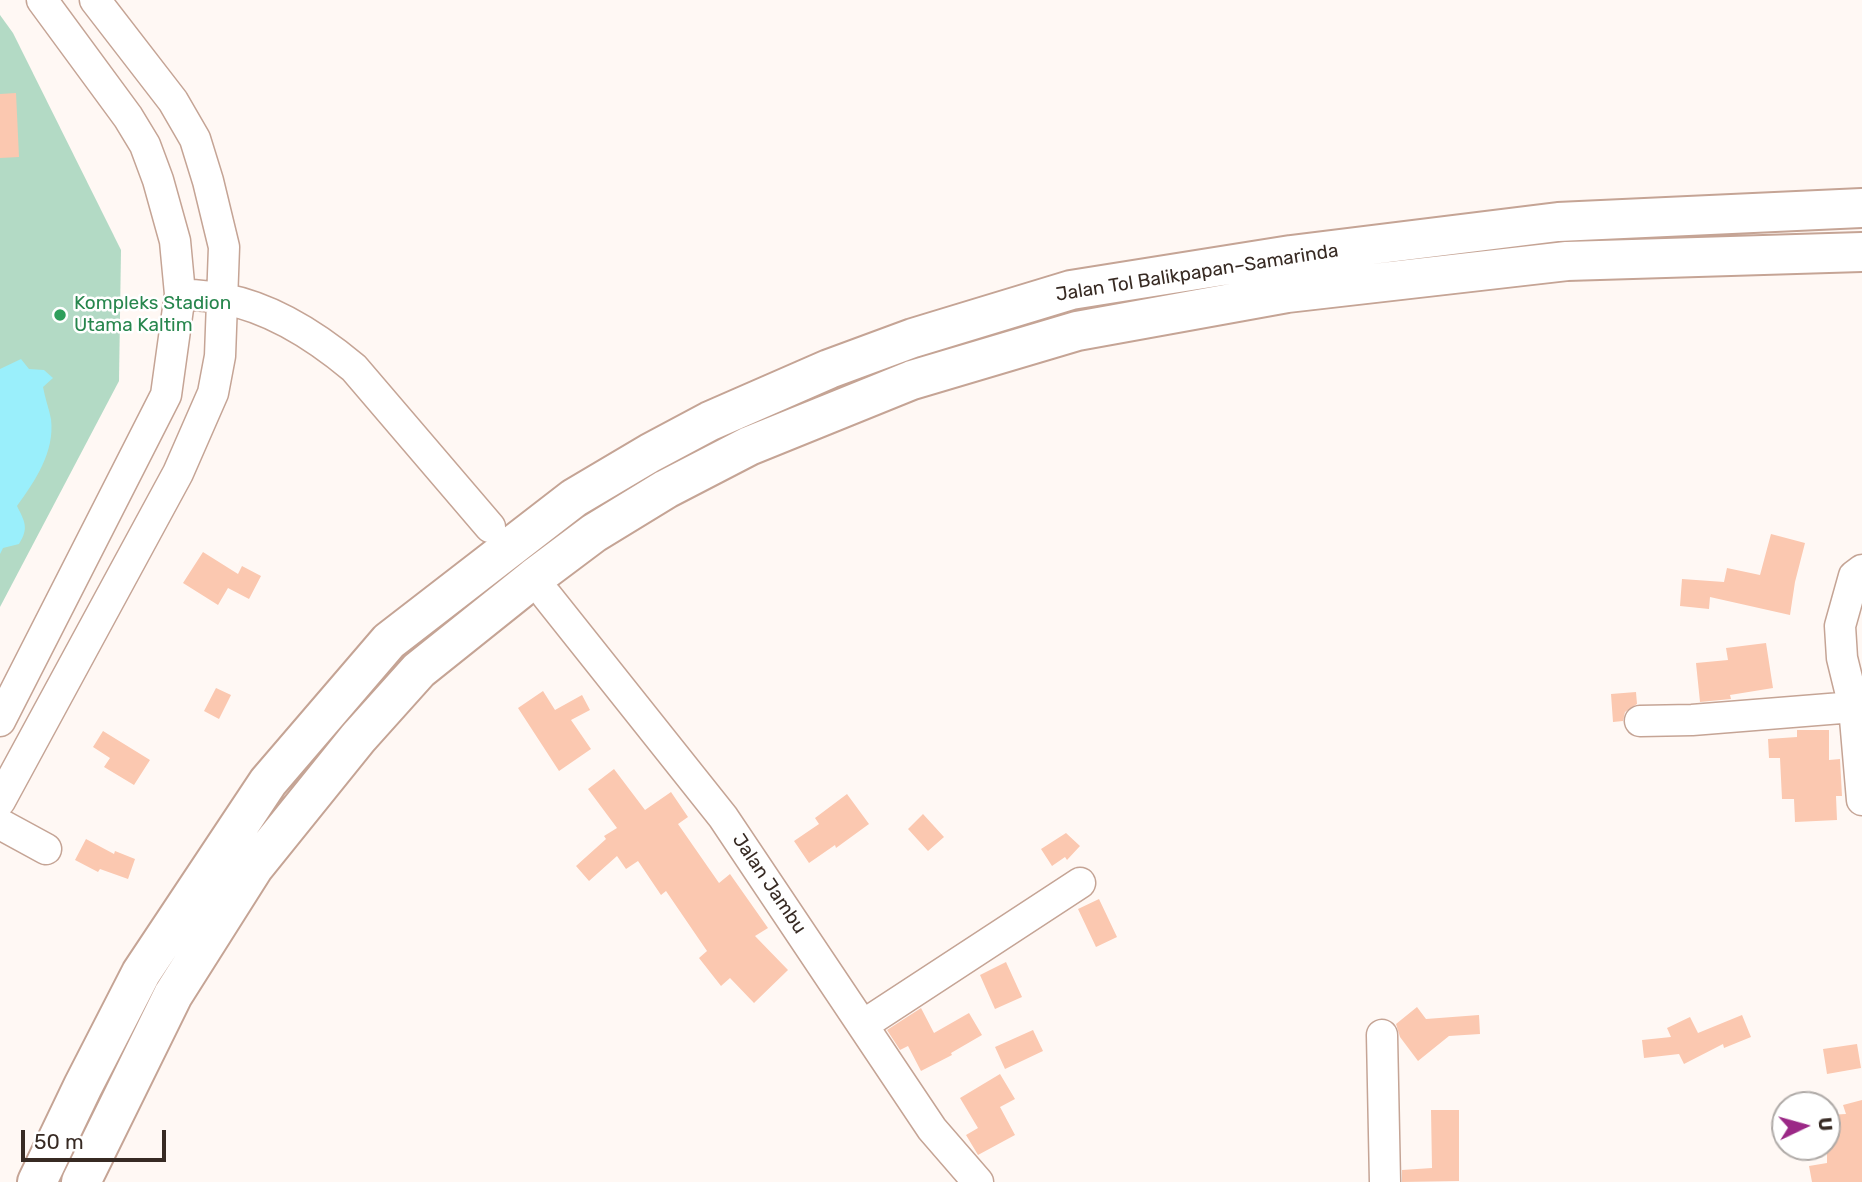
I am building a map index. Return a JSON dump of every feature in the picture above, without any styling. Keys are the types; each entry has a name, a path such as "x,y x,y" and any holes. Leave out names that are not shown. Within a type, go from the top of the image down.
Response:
{"highway":[{"name":"Jalan Tol Balikpapan–Samarinda","path":"37,1182 141,973 268,782 389,641 574,498 674,440 710,421 829,369 914,338 1071,290 1291,255 1558,222 1862,208"},
{"name":"Jalan Tol Balikpapan–Samarinda","path":"81,1182 173,995 254,867 367,728 419,670 544,570 594,533 666,489 737,452 912,380 1077,331 1261,298 1567,261 1862,252"}],"street":[{"path":"0,721 166,395 180,293 175,241 145,145 128,117 42,0"},
{"path":"0,802 11,757 145,536 187,453 212,393 220,356 224,247 195,139 173,101 95,0"},
{"path":"180,293 249,306 280,319 330,348 354,368 490,527"},
{"path":"1862,570 1854,576 1840,626 1842,658 1854,707 1862,800"},
{"name":"Jalan Jambu","path":"547,596 723,817 932,1129 978,1182"},
{"path":"1640,720 1692,720 1854,707"},
{"path":"0,824 46,849"},
{"path":"863,1025 1080,883"},
{"path":"1382,1035 1385,1182"}],"green space":[{"name":"Kompleks Stadion Utama Kaltim","path":"0,15 13,33 121,250 119,381 0,607"}],"water":[{"path":"21,359 29,369 44,370 53,378 43,387 51,419 50,443 42,466 17,506 25,525 24,534 19,544 3,548 0,554 0,369"}],"building":[{"path":"16,93 19,157 0,158 0,94"},
{"path":"1771,534 1805,543 1790,615 1710,597 1709,609 1680,606 1682,579 1724,582 1727,568 1760,575"},
{"path":"203,552 238,574 242,566 261,576 249,599 228,588 218,605 183,583"},
{"path":"1766,643 1773,688 1730,695 1731,699 1700,702 1696,663 1728,660 1726,648"},
{"path":"216,688 231,695 219,719 204,711"},
{"path":"543,691 555,710 582,695 590,710 571,720 591,749 559,771 518,708"},
{"path":"1636,692 1637,704 1625,712 1623,721 1613,722 1611,694"},
{"path":"1797,730 1829,730 1829,760 1840,759 1842,796 1836,796 1837,820 1795,822 1794,799 1782,799 1780,758 1769,758 1768,739 1797,737"},
{"path":"103,731 150,760 134,785 104,767 110,758 93,747"},
{"path":"614,769 645,810 671,792 688,817 678,824 719,883 730,874 768,928 755,936 788,970 754,1003 730,978 721,986 699,958 707,951 666,891 661,895 638,861 626,869 617,856 589,881 576,866 606,839 604,836 617,828 588,789"},
{"path":"847,794 869,824 836,848 835,845 809,863 794,841 819,824 815,818"},
{"path":"923,814 944,837 928,851 908,829"},
{"path":"1066,833 1080,846 1067,860 1065,857 1052,866 1041,849"},
{"path":"86,839 114,854 115,851 135,859 128,879 100,869 98,872 75,860"},
{"path":"1099,899 1117,937 1096,947 1078,909"},
{"path":"1006,962 1022,997 995,1009 980,975"},
{"path":"1417,1007 1426,1019 1479,1015 1480,1034 1449,1036 1418,1061 1400,1037 1396,1024"},
{"path":"921,1008 934,1033 969,1013 982,1035 921,1071 908,1046 900,1050 887,1030"},
{"path":"1742,1015 1751,1037 1724,1048 1723,1044 1684,1064 1679,1054 1644,1058 1642,1040 1671,1037 1667,1028 1690,1017 1698,1033"},
{"path":"1033,1030 1043,1051 1005,1069 995,1047"},
{"path":"1857,1044 1861,1068 1827,1074 1823,1049"},
{"path":"1000,1074 1015,1099 1000,1107 1015,1135 978,1155 966,1135 978,1128 960,1098"},
{"path":"1862,1100 1862,1182 1812,1182 1809,1166 1827,1161 1841,1161 1841,1114 1846,1114 1843,1105"},
{"path":"1431,1110 1459,1110 1459,1181 1402,1182 1402,1170 1432,1168"}],"place":[{"name":"Kompleks Stadion Utama Kaltim","path":"60,315"}]}
